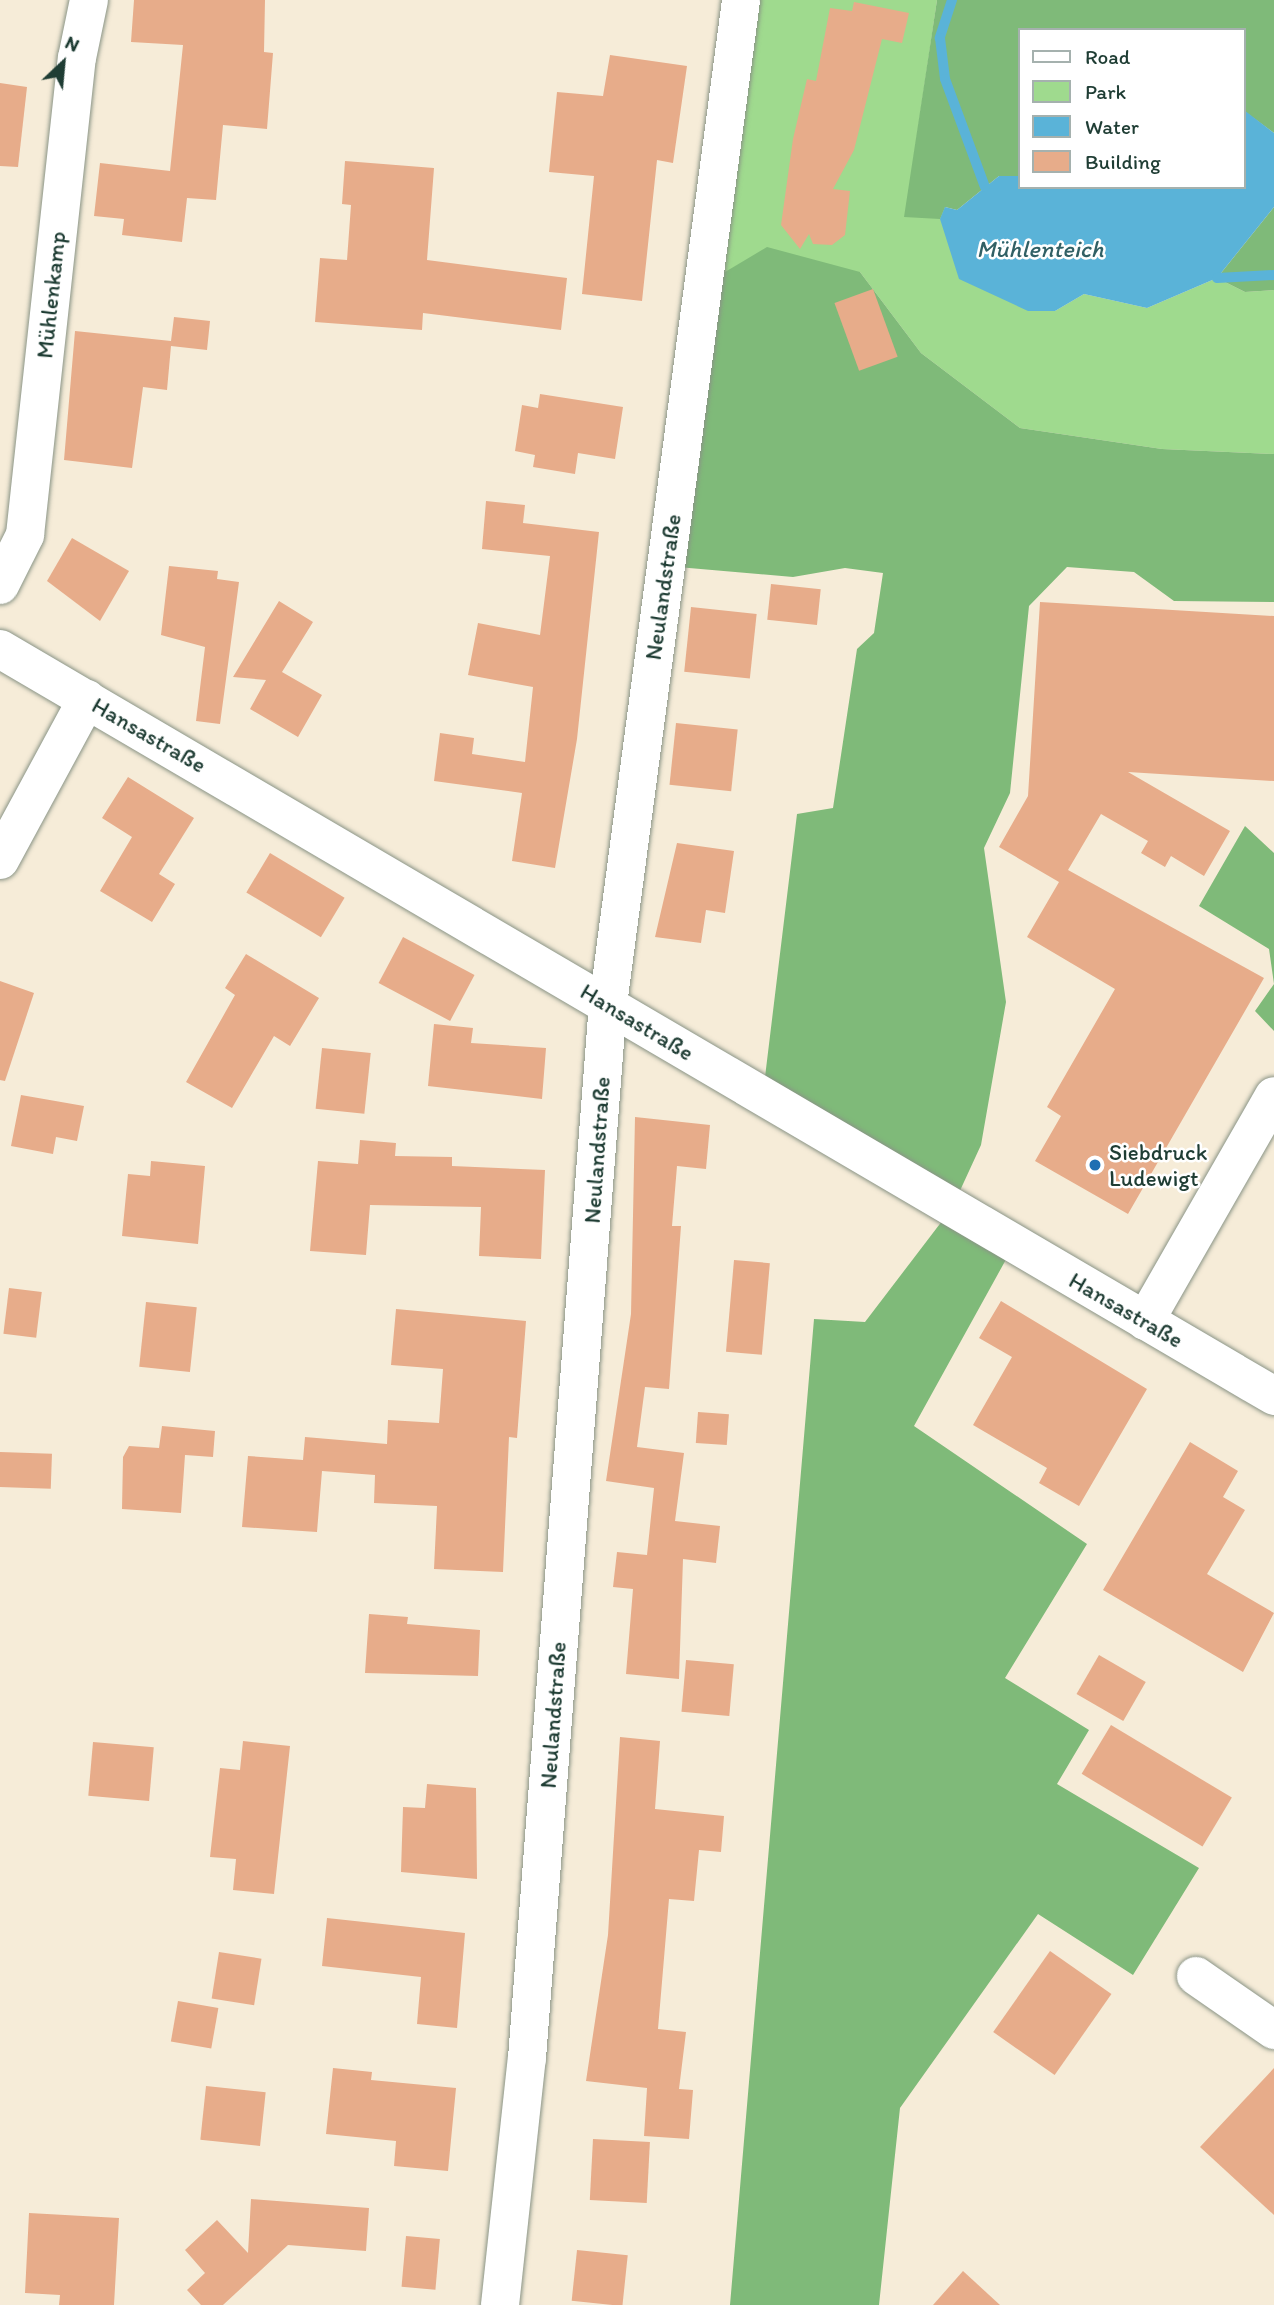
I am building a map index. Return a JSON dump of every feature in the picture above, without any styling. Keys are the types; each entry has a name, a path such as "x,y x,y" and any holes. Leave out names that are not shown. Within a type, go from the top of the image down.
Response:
{"street":[{"name":"Mühlenkamp","path":"0,585 25,535 77,58 89,0"},
{"name":"Neulandstraße","path":"500,2305 527,2058 608,1004 741,0"},
{"name":"Hansastraße","path":"0,649 1274,1396"},
{"path":"0,860 87,699"},
{"path":"1145,1321 1274,1096"},
{"path":"1196,1976 1274,2030"}],"green space":[{"path":"749,0 937,0 905,217 945,207 1055,311 1084,294 1147,308 1217,278 1245,292 1274,290 1274,454 1162,449 1020,428 921,353 860,272 720,275"},
{"path":"937,0 1274,0 1274,133 1246,112 1246,28 1018,28 1018,176 999,176 957,210 945,207 940,219 904,217"},
{"path":"1274,207 1274,290 1245,292 1217,278"},
{"path":"767,247 860,272 921,353 1020,428 1162,449 1274,454 1274,602 1174,601 1134,572 1067,567 1029,606 1010,793 984,848 1006,1002 981,1145 952,1208 765,1077 797,814 833,808 857,649 874,633 883,573 845,568 793,577 666,566 720,275"},
{"path":"1245,826 1274,853 1274,984 1269,949 1199,906"},
{"path":"1274,984 1274,1031 1255,1011"},
{"path":"952,1208 1014,1245 914,1426 1087,1544 1005,1678 1089,1730 1057,1784 1199,1868 1133,1975 1038,1914 900,2108 879,2305 730,2305 814,1319 865,1322"}],"water":[{"name":"Mühlenteich","path":"1246,112 1274,133 1274,207 1217,278 1147,308 1084,294 1055,311 1028,311 959,279 940,219 945,207 957,210 999,176 1018,176 1018,189 1246,189"}],"building":[{"path":"134,0 265,0 264,52 273,53 267,129 223,125 216,200 187,198 182,242 122,235 124,219 94,216 100,163 170,171 183,45 131,42"},
{"path":"854,2 909,13 902,43 882,39 854,150 833,189 850,191 845,235 832,245 813,244 809,234 800,249 781,225 793,139 807,79 816,81 830,8 852,11"},
{"path":"610,55 687,66 673,163 657,160 642,301 582,294 594,176 549,172 557,92 603,96"},
{"path":"0,83 27,87 18,167 0,166"},
{"path":"345,161 434,168 427,260 567,278 561,330 423,313 422,330 315,322 320,258 347,260 351,205 342,204"},
{"path":"873,289 898,357 859,371 834,303"},
{"path":"174,317 210,321 207,350 171,346 167,390 143,387 132,468 64,460 75,331 171,341"},
{"path":"540,394 623,407 615,459 578,453 575,474 533,467 535,455 515,451 522,405 538,408"},
{"path":"486,501 525,505 523,523 599,532 577,739 555,868 512,861 522,793 434,781 440,733 474,738 472,754 525,762 533,687 468,675 478,623 540,635 550,556 482,549"},
{"path":"72,538 129,571 100,621 47,581"},
{"path":"169,566 218,571 217,579 239,582 220,724 196,721 205,647 161,635"},
{"path":"771,584 821,589 817,625 767,620"},
{"path":"279,601 313,622 282,672 322,695 298,737 250,709 266,680 233,677"},
{"path":"1040,602 1274,616 1274,781 1128,772 1230,831 1204,876 1171,856 1165,867 1141,853 1148,841 1101,814 1068,870 1264,978 1128,1214 1035,1161 1061,1116 1047,1107 1115,989 1027,937 1059,882 999,847 1028,796"},
{"path":"691,607 757,614 750,679 684,672"},
{"path":"676,723 738,729 731,791 670,785"},
{"path":"128,777 194,818 159,874 175,884 152,922 100,891 132,837 102,818"},
{"path":"677,843 734,851 725,913 706,910 701,943 655,937"},
{"path":"270,853 345,898 321,937 246,892"},
{"path":"403,937 475,975 450,1021 379,983"},
{"path":"246,954 319,998 290,1046 274,1036 232,1108 186,1082 235,995 225,988"},
{"path":"0,981 34,993 5,1081 0,1080"},
{"path":"434,1024 473,1028 471,1043 546,1048 542,1099 428,1086"},
{"path":"322,1048 371,1053 364,1114 316,1109"},
{"path":"21,1095 84,1106 77,1141 56,1137 53,1154 11,1146"},
{"path":"635,1117 710,1125 706,1169 677,1166 672,1226 681,1226 669,1389 645,1387 637,1447 684,1453 675,1521 720,1526 716,1563 683,1559 679,1679 626,1674 633,1589 613,1587 617,1552 647,1555 654,1488 606,1481 631,1314"},
{"path":"360,1140 396,1143 395,1156 452,1157 452,1166 545,1170 541,1259 479,1256 481,1207 370,1205 366,1255 310,1251 318,1161 358,1164"},
{"path":"151,1161 205,1166 198,1244 122,1236 128,1174 150,1176"},
{"path":"734,1260 770,1263 762,1355 726,1352"},
{"path":"9,1288 42,1292 36,1338 3,1334"},
{"path":"1001,1301 1147,1389 1079,1506 1039,1483 1047,1468 973,1425 1012,1357 979,1338"},
{"path":"146,1302 197,1307 190,1372 139,1367"},
{"path":"396,1309 526,1321 517,1438 509,1437 503,1572 434,1569 437,1506 374,1503 375,1475 322,1471 317,1532 242,1527 248,1456 303,1460 305,1437 387,1444 388,1420 439,1423 443,1369 391,1365"},
{"path":"698,1412 729,1414 727,1445 696,1443"},
{"path":"162,1426 215,1431 213,1457 185,1455 181,1513 122,1509 123,1457 129,1446 159,1448"},
{"path":"1190,1442 1238,1471 1223,1497 1245,1510 1207,1574 1274,1613 1243,1672 1103,1590"},
{"path":"0,1452 52,1454 51,1489 0,1487"},
{"path":"369,1614 408,1617 407,1624 480,1630 478,1676 365,1673"},
{"path":"1099,1655 1146,1682 1123,1721 1076,1694"},
{"path":"686,1660 734,1664 729,1716 681,1712"},
{"path":"1111,1725 1232,1798 1203,1846 1082,1774"},
{"path":"620,1737 660,1741 655,1809 724,1816 721,1852 699,1850 694,1901 669,1899 658,2029 686,2032 679,2089 693,2090 689,2139 644,2136 647,2088 586,2081 608,1935"},
{"path":"243,1741 290,1746 274,1894 233,1890 236,1859 210,1857 220,1768 240,1770"},
{"path":"93,1742 154,1747 149,1801 88,1796"},
{"path":"427,1784 476,1788 477,1879 401,1872 403,1807 425,1808"},
{"path":"327,1918 465,1933 457,2028 417,2024 421,1977 322,1966"},
{"path":"1050,1951 1111,1994 1055,2075 993,2032"},
{"path":"219,1952 261,1959 254,2005 212,1998"},
{"path":"178,2001 218,2008 211,2048 171,2041"},
{"path":"333,2068 372,2072 371,2080 456,2088 448,2171 394,2166 396,2141 326,2134"},
{"path":"1274,2068 1274,2215 1200,2147"},
{"path":"206,2086 266,2092 260,2146 200,2140"},
{"path":"593,2139 650,2142 647,2203 590,2200"},
{"path":"251,2199 369,2208 366,2251 288,2245 223,2305 201,2305 187,2290 205,2273 185,2250 217,2220 248,2253"},
{"path":"29,2213 119,2218 114,2305 59,2305 60,2295 25,2293"},
{"path":"406,2236 440,2239 435,2290 402,2287"},
{"path":"577,2250 628,2255 623,2305 572,2301"},
{"path":"963,2271 1000,2305 933,2305"}],"waterway":[{"path":"952,0 940,38 945,79 985,187"},
{"path":"1217,278 1274,275"}],"place":[{"name":"Siebdruck Ludewigt","path":"1095,1165"}]}
